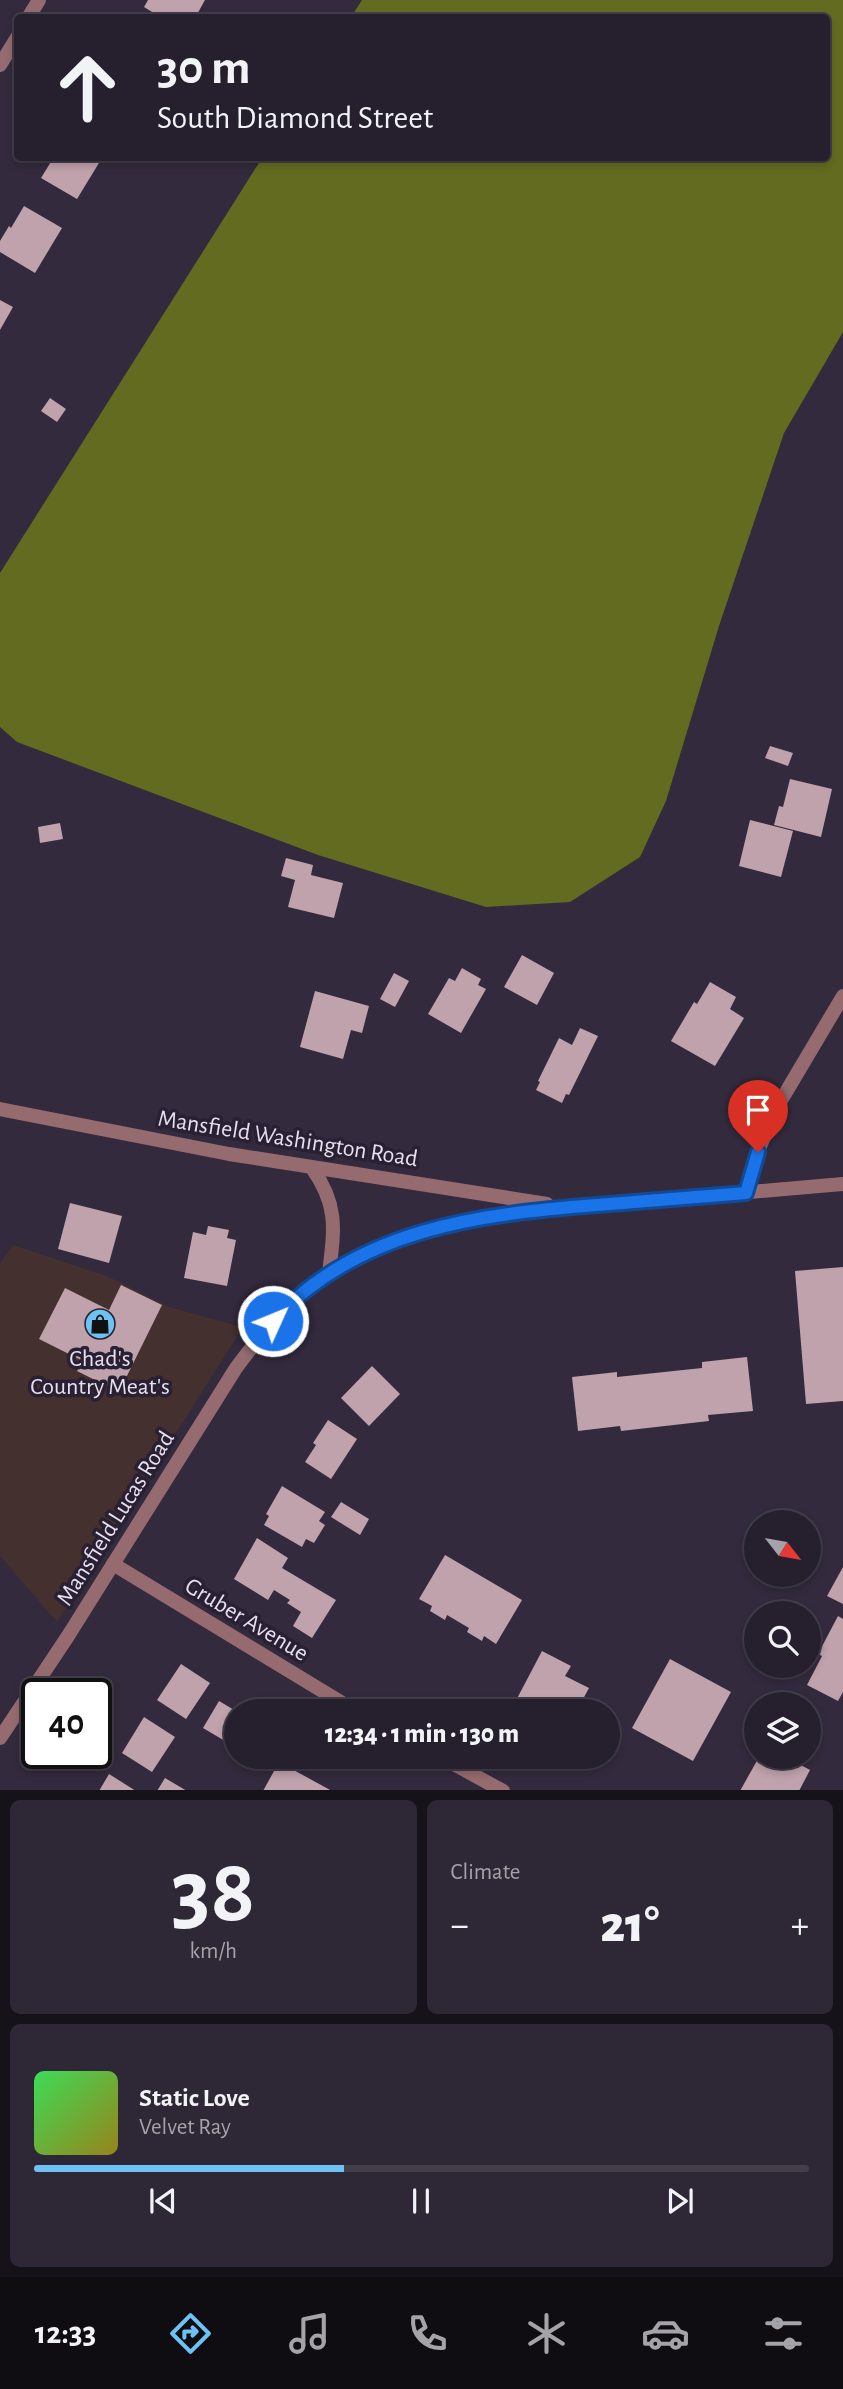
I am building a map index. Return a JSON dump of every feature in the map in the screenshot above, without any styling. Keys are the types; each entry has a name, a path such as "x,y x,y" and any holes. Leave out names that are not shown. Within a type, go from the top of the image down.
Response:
{"street":[{"path":"0,65 14,42"},
{"path":"746,1193 758,1152 776,1109 843,996"},
{"name":"Mansfield Washington Road","path":"0,1109 312,1168 569,1207"},
{"path":"312,1168 324,1184 333,1210 329,1274"},
{"path":"569,1207 843,1184"},
{"name":"Mansfield Lucas Road","path":"0,1738 113,1564 208,1410 261,1335 285,1308 329,1274 371,1250 405,1236 468,1220 569,1207"},
{"name":"Gruber Avenue","path":"113,1564 336,1699"},
{"path":"464,1769 503,1790"}],"shaded area":[{"path":"13,1245 107,1276 169,1307 243,1327 57,1622 0,1556 0,1263"}],"green space":[{"path":"362,0 843,0 843,332 784,433 719,626 666,801 640,857 570,902 486,907 318,855 17,742 0,727 0,573 260,161 830,161 830,14 353,14"}],"building":[{"path":"148,0 205,0 197,14 155,14 144,7"},
{"path":"51,161 100,161 77,199 41,178"},
{"path":"24,206 62,228 35,273 0,252 0,241"},
{"path":"0,300 13,307 0,330"},
{"path":"50,398 66,409 57,422 41,411"},
{"path":"770,746 793,753 788,766 765,758"},
{"path":"790,779 832,789 821,837 774,825 779,806 783,807"},
{"path":"750,820 793,831 781,877 739,866"},
{"path":"60,823 63,839 40,843 38,827"},
{"path":"286,858 313,865 311,875 343,883 334,918 288,907 295,880 281,876"},
{"path":"522,955 554,973 537,1005 504,987"},
{"path":"462,968 481,979 478,985 486,989 461,1033 428,1014 449,978 455,981"},
{"path":"394,973 409,981 395,1007 380,999"},
{"path":"710,982 736,997 730,1009 744,1018 715,1066 671,1041 694,1002 697,1004"},
{"path":"315,991 369,1006 362,1033 351,1030 343,1059 300,1047"},
{"path":"580,1028 598,1036 569,1095 566,1094 562,1103 536,1090 540,1082 538,1081 559,1038 572,1045"},
{"path":"70,1203 122,1216 109,1263 58,1249"},
{"path":"208,1226 229,1230 227,1238 236,1240 227,1286 184,1278 193,1232 206,1235"},
{"path":"843,1267 843,1401 806,1404 795,1271"},
{"name":"Chad's Country Meat's","path":"121,1285 162,1305 119,1392 77,1371 83,1361 39,1339 65,1288 109,1310"},
{"path":"747,1357 753,1411 708,1415 709,1421 621,1431 620,1426 578,1431 572,1377 617,1372 617,1377 702,1368 702,1362"},
{"path":"372,1366 400,1394 369,1426 341,1398"},
{"path":"328,1420 357,1439 331,1479 305,1462 316,1445 313,1443"},
{"path":"282,1486 325,1512 319,1521 325,1525 314,1543 306,1539 302,1547 264,1525 269,1516 266,1514"},
{"path":"341,1502 369,1519 360,1535 331,1517"},
{"path":"257,1538 288,1558 282,1568 336,1600 312,1638 293,1626 301,1612 287,1603 290,1600 274,1590 268,1600 234,1579"},
{"path":"445,1555 522,1600 496,1644 484,1636 482,1641 467,1632 469,1628 447,1615 445,1620 430,1611 432,1606 419,1599"},
{"path":"843,1567 843,1604 827,1596"},
{"path":"838,1616 843,1619 843,1692 838,1701 807,1685 811,1678 821,1678 821,1648"},
{"path":"542,1651 571,1666 565,1676 589,1688 583,1699 517,1699"},
{"path":"670,1659 731,1692 693,1761 632,1728"},
{"path":"181,1664 210,1683 186,1719 157,1700"},
{"path":"219,1701 224,1704 224,1740 203,1728"},
{"path":"144,1717 175,1737 152,1772 122,1753"},
{"path":"275,1769 292,1769 330,1790 264,1790"},
{"path":"752,1769 808,1769 800,1790 741,1790"},
{"path":"109,1774 134,1790 100,1790"},
{"path":"165,1778 185,1790 158,1790"}],"place":[{"name":"Chad's Country Meat's","path":"100,1324"}],"route":[{"path":"273,1321 298,1297 329,1274 371,1250 405,1236 468,1220 515,1212 746,1193 758,1152"}]}
